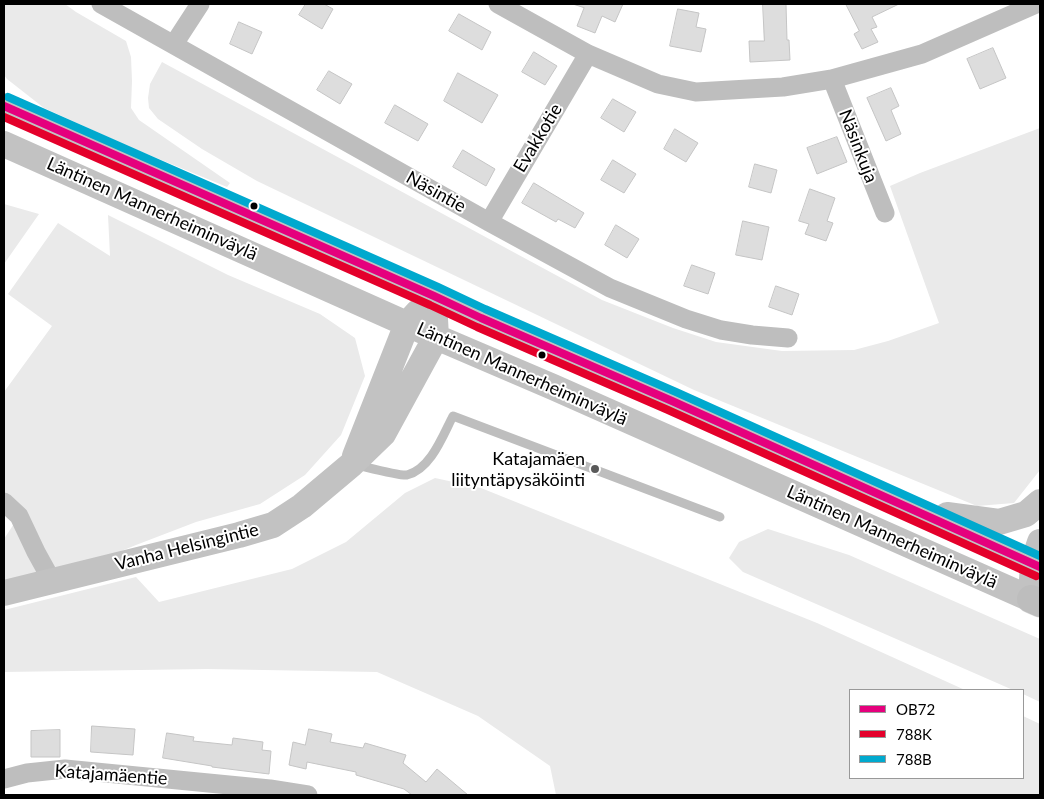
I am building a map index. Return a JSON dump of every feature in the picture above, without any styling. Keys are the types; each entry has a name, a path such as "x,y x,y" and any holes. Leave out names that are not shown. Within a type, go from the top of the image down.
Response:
{"main road":[{"name":"Läntinen Mannerheiminväylä","path":"6,105 915,510 1038,557"},
{"name":"Läntinen Mannerheiminväylä","path":"4,144 436,337 1037,596"},
{"name":"Vanha Helsingintie","path":"352,464 407,324 434,296"},
{"path":"434,296 436,337"},
{"name":"Vanha Helsingintie","path":"4,593 273,525 302,506 352,464 383,434 436,337"},
{"path":"915,510 999,522 1026,514 1040,502"},
{"path":"1037,596 1038,557"}],"street":[{"name":"Näsintie","path":"101,4 610,288 686,319 721,330 788,338"},
{"path":"174,44 200,4"},
{"path":"498,4 588,54 658,84 696,92 783,88 832,79 922,54 1036,4"},
{"name":"Evakkotie","path":"489,222 588,54"},
{"name":"Näsinkuja","path":"832,79 885,213"},
{"path":"4,502 19,516 52,581"},
{"name":"Katajamäentie","path":"4,779 27,773 65,768 308,795"}],"lane":[{"path":"352,464 406,475 422,467 434,453 453,416 720,517"}],"shaded area":[{"path":"4,4 65,4 126,41 131,57 131,108 139,120 230,183 227,187 130,147 44,108 7,79 4,75"},
{"path":"162,62 602,300 673,328 716,342 782,351 854,350 888,341 939,323 890,186 1040,128 1040,470 1014,503 977,506 694,390 257,181 202,149 158,119 149,108 150,84"},
{"path":"4,204 39,214 4,264"},
{"path":"108,215 228,275 320,314 355,338 365,376 341,435 305,475 260,504 196,522 85,566 4,584 4,539 19,516 4,502 4,392 52,326 8,294 58,223 110,256"},
{"path":"435,478 481,488 817,623 963,689 849,689 849,779 1024,779 1024,716 1040,724 1040,795 556,795 550,766 478,716 377,672 207,669 4,672 4,610 136,577 159,602 292,569 346,542 405,493"},
{"path":"768,529 849,555 1040,639 1040,702 1024,694 1024,689 1011,689 743,572 729,558 739,542"}],"building":[{"path":"306,4 324,4 333,9 322,29 299,15"},
{"path":"573,4 623,4 615,22 602,16 595,33 577,26 584,8"},
{"path":"763,4 786,4 787,40 789,40 790,60 750,62 749,41 764,41"},
{"path":"846,4 899,4 872,17 877,27 871,29 878,42 862,49 854,34 859,31"},
{"path":"678,9 699,13 696,27 706,29 701,52 670,46"},
{"path":"459,14 491,32 482,50 449,31"},
{"path":"239,22 262,32 252,54 230,44"},
{"path":"993,48 1006,78 980,89 967,59"},
{"path":"534,52 557,66 545,85 522,72"},
{"path":"329,71 352,84 340,104 317,90"},
{"path":"458,73 498,95 482,123 444,101"},
{"path":"891,88 899,106 891,110 901,134 886,141 867,98"},
{"path":"613,99 636,112 624,132 601,118"},
{"path":"395,105 428,124 418,141 385,123"},
{"path":"675,129 698,143 686,162 664,149"},
{"path":"837,137 847,162 817,174 807,148"},
{"path":"463,150 495,169 486,186 453,167"},
{"path":"613,160 636,174 624,193 601,180"},
{"path":"755,164 777,170 771,193 749,187"},
{"path":"534,183 584,213 575,228 558,219 556,222 522,203"},
{"path":"810,189 835,198 827,221 833,223 826,241 805,234 809,224 799,221"},
{"path":"743,221 769,227 762,260 736,255"},
{"path":"616,225 639,239 627,258 605,245"},
{"path":"692,265 715,273 708,294 684,286"},
{"path":"776,286 799,294 792,315 769,307"},
{"path":"92,726 135,729 133,755 91,752"},
{"path":"309,729 332,734 330,742 363,748 365,743 406,755 403,763 426,782 437,769 468,795 412,795 404,789 356,775 356,772 307,762 306,769 289,765 293,742 305,745"},
{"path":"60,730 60,757 31,757 31,731"},
{"path":"167,733 194,737 193,741 232,745 233,738 263,742 262,750 271,751 269,774 212,767 163,758"}],"transit line":[{"name":"788B","path":"8,97 676,392 1040,556"},
{"name":"OB72","path":"4,106 672,401 1040,567"},
{"name":"788K","path":"4,117 668,410 1036,576"}],"place":[{"name":"Katajamäen liityntäpysäköinti","path":"595,469"}]}
